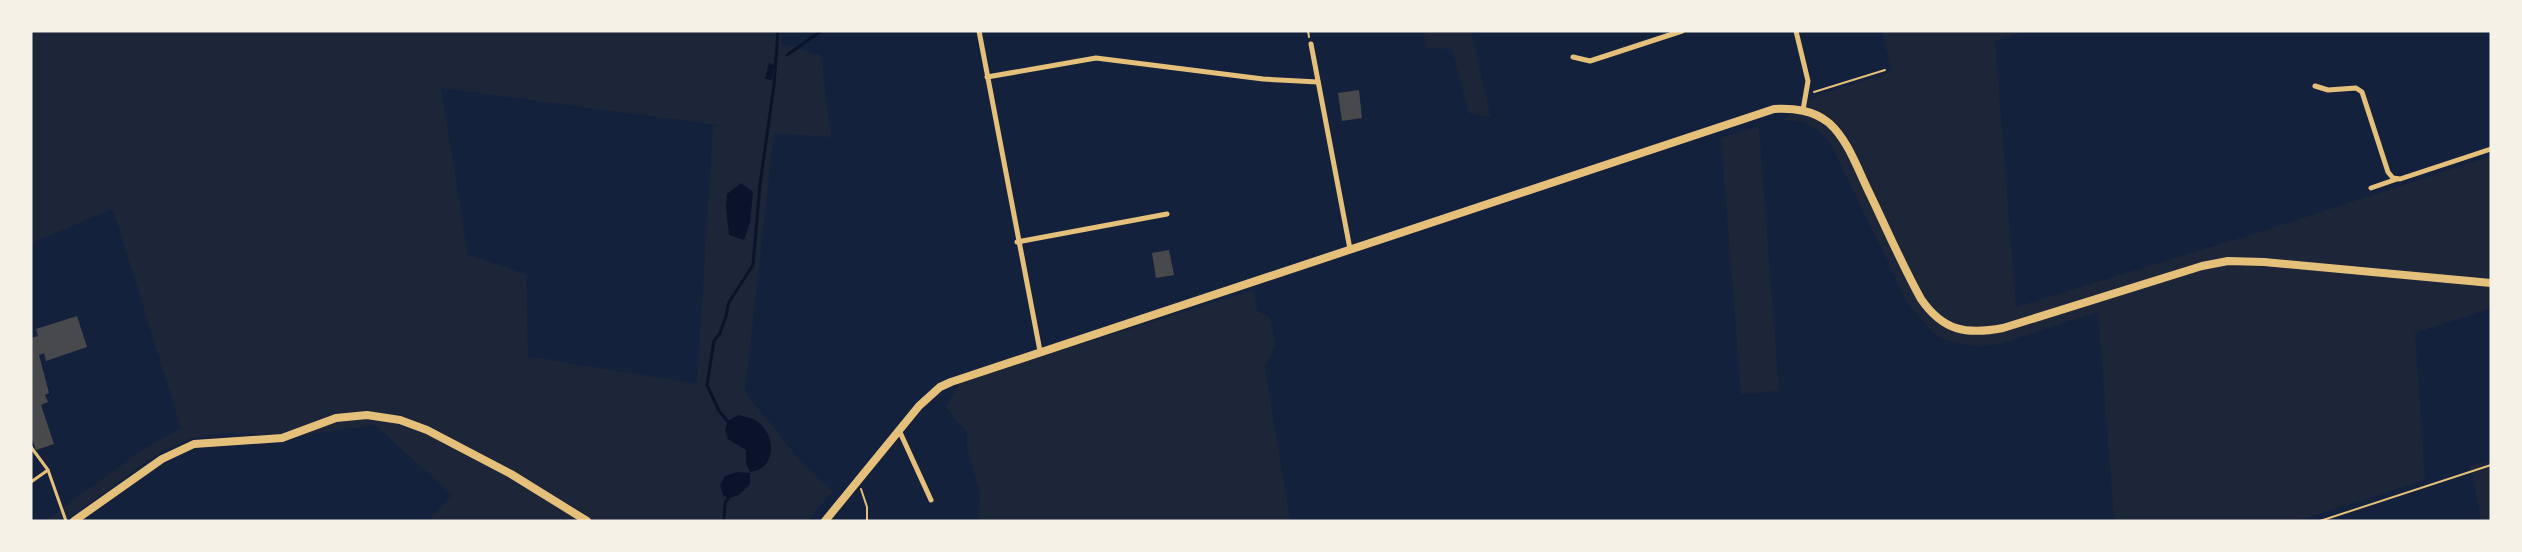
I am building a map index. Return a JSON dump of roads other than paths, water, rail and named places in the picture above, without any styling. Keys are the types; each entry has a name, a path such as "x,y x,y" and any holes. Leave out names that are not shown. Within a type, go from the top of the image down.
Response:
{"street":[{"path":"978,31 1017,242 1040,351"},
{"path":"1573,57 1590,61 1682,31"},
{"path":"1796,31 1807,75 1807,94 1802,110"},
{"path":"1310,44 1350,249"},
{"path":"987,77 1096,58 1264,79 1318,82"},
{"path":"2315,86 2328,90 2356,88 2362,92 2390,176 2400,178"},
{"path":"826,521 900,430 940,387 963,377 1754,114 1782,109 1802,110 1824,120 1841,138 1921,298 1931,312 1955,329 1976,332 2003,328 2215,262 2257,261 2491,283"},
{"path":"2371,188 2491,149"},
{"path":"1017,242 1167,214"},
{"path":"74,521 162,459 194,444 282,438 336,418 366,415 400,420 427,430 511,474 587,521"},
{"path":"900,430 931,500"}],"lane":[{"path":"31,447 48,470 66,521"},
{"path":"31,482 48,470"}],"waterway":[{"path":"730,424 719,411 707,385 714,341 720,333 729,302 753,265 760,184 774,85 778,31"},
{"path":"787,55 821,31"},
{"path":"724,521 725,503 730,495"}]}
